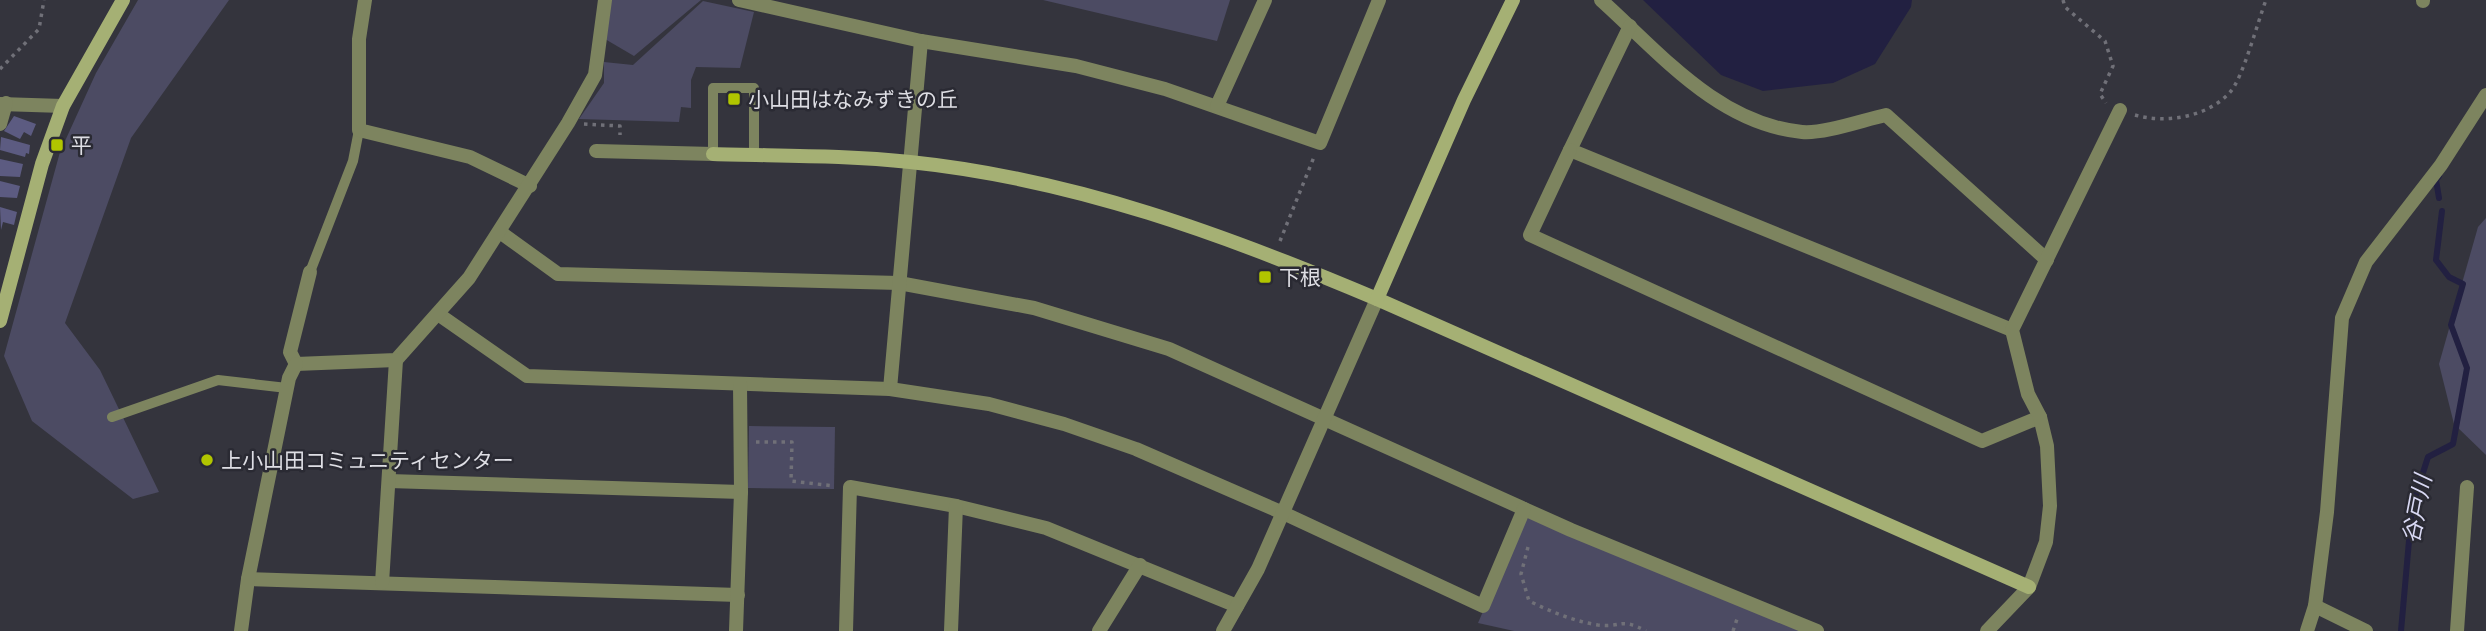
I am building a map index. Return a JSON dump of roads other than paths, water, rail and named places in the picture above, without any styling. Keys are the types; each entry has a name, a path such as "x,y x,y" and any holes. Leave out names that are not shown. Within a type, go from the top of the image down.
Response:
{"street":[{"path":"0,321 42,164 63,106 123,0"},
{"path":"365,0 359,39 359,130 470,158 530,187"},
{"path":"382,583 396,360 469,278 530,187 568,122 594,75 606,0"},
{"path":"739,0 921,41 1076,66 1217,106 1320,143 1379,0"},
{"path":"1217,106 1265,0"},
{"path":"1223,631 1283,513 1464,100 1513,0"},
{"path":"1601,0 1693,84 1748,120 1804,132 1886,115 2047,260"},
{"path":"1630,26 1530,235 1982,441 2040,417"},
{"path":"890,389 921,41"},
{"path":"2307,631 2315,606 2337,403 2342,318 2366,262 2441,165 2486,95"},
{"path":"0,124 3,103 63,106"},
{"path":"1987,631 2029,587 2046,542 2050,506 2047,446 2040,417 2028,394 2012,330 2120,110"},
{"path":"1570,150 2012,330"},
{"path":"596,151 910,162 1024,180 1103,198 1175,219 1273,255 1377,299 2029,587"},
{"path":"500,232 558,274 899,283 1034,308 1169,349 1325,417 1530,512 1817,631"},
{"path":"241,631 248,579 288,388 296,364 290,352 310,272"},
{"path":"438,314 527,376 890,389 989,404 1065,424 1136,449 1283,513 1483,606 1530,512"},
{"path":"296,364 396,360"},
{"path":"736,631 741,492 740,384"},
{"path":"389,481 741,492"},
{"path":"846,631 850,487 956,506 1046,528 1237,606"},
{"path":"2457,631 2467,487"},
{"path":"951,631 956,506"},
{"path":"1100,631 1140,565"},
{"path":"248,579 738,595"},
{"path":"2315,606 2366,631"}],"lane":[{"path":"713,154 713,88 754,88 754,155"},
{"path":"310,272 353,161 359,130"},
{"path":"112,417 218,380 288,388"}],"waterway":[{"name":"谷戸川","path":"2439,176 2436,180 2439,198"},
{"name":"谷戸川","path":"2401,631 2412,507 2428,457 2453,444 2467,368 2451,325 2463,284 2449,277 2436,260 2442,211"}],"place":[{"name":"小山田はなみずきの丘","path":"734,99"},
{"name":"平","path":"57,145"},
{"name":"下根","path":"1265,277"},
{"name":"上小山田コミュニティセンター","path":"207,460"}]}
